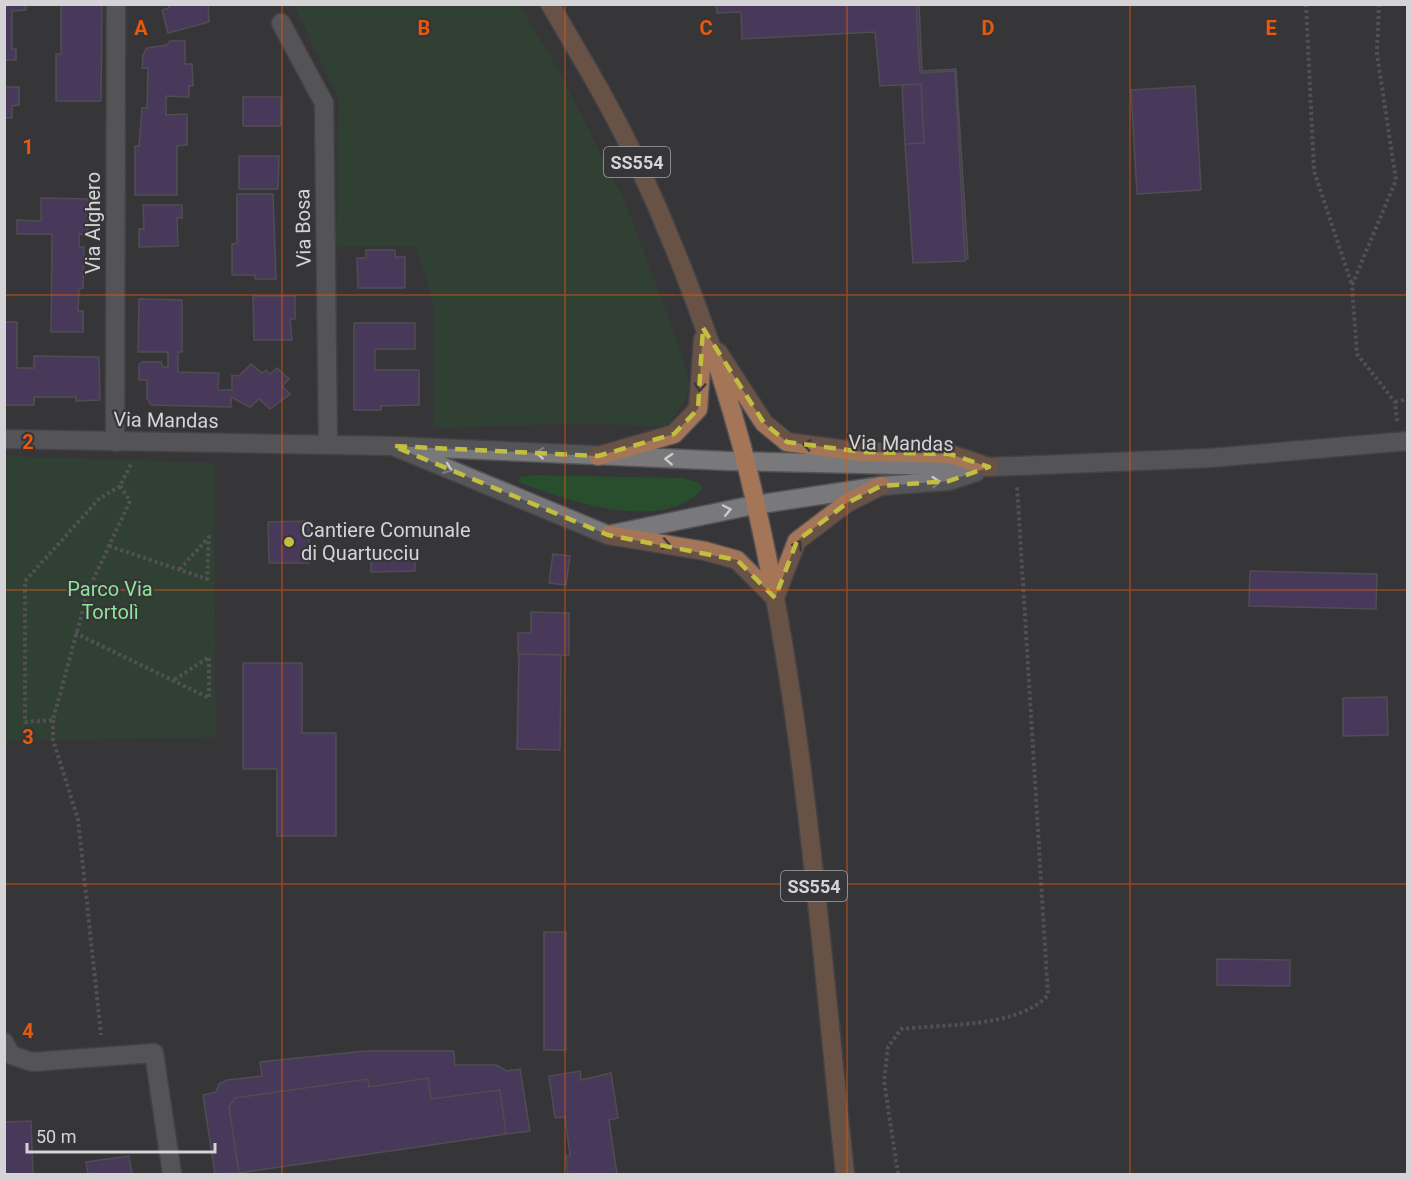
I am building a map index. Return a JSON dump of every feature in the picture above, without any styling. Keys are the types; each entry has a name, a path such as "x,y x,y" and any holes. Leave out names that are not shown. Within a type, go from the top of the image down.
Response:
{"main road":[{"name":"SS554","path":"550,4 636,161 704,328 745,461 775,598 794,715 845,1174"},
{"path":"598,456 674,434 698,409 704,328"},
{"path":"704,328 764,423 787,442 862,452 950,454 989,467"},
{"path":"608,535 705,551 737,560 775,598 797,541 847,503 881,486"}],"street":[{"name":"Via Alghero","path":"115,442 116,4"},
{"name":"Via Bosa","path":"281,23 324,103 328,443"},
{"name":"Via Mandas","path":"4,439 328,443 598,456 989,467 1210,458 1404,441"},
{"path":"393,446 608,535 754,505 881,486 949,481 989,467"},
{"path":"8,1049 32,1062 154,1053 172,1174"}],"path":[{"path":"1306,4 1314,171 1352,285 1357,354 1395,402 1404,441"},
{"path":"1352,285 1396,180 1377,54 1379,4"},
{"path":"1395,402 1407,399"},
{"path":"53,720 25,722 25,581 99,499 120,486 141,442"},
{"path":"898,1174 884,1081 888,1047 901,1029 1007,1018 1037,1007 1048,995 1015,466"},
{"path":"104,1055 78,819 53,740 53,720 88,591 130,501 120,486"},
{"path":"109,546 207,579 209,537 180,569"},
{"path":"75,633 209,698 209,657 174,680"}],"highlighted area":[{"path":"703,328 764,423 787,442 863,452 950,454 989,467 949,481 881,486 847,503 797,541 775,598 737,560 608,535 393,446 598,456 674,434 698,409"}],"green space":[{"path":"307,4 519,5 559,71 624,200 675,334 690,385 683,404 667,426 571,424 433,428 433,302 416,246 336,247 339,99 295,8"},
{"name":"Parco Via Tortolì","path":"5,456 214,463 216,737 5,741"},
{"path":"534,475 681,478 698,482 703,488 685,502 664,509 639,512 587,504 518,482 520,477"}],"building":[{"path":"4,4 26,4 26,10 12,11 12,49 16,49 16,60 4,60"},
{"path":"61,4 102,4 101,101 56,101 56,54 61,54"},
{"path":"168,4 208,4 209,22 168,33 162,10 169,8"},
{"path":"716,4 916,4 920,73 955,71 965,261 913,263 905,144 924,143 921,84 880,86 875,32 742,39 741,12 717,13"},
{"path":"916,4 919,4 922,71 956,69 968,259 965,259 955,71 920,73"},
{"path":"170,41 185,41 185,64 192,64 193,86 189,86 189,97 166,96 166,115 187,114 187,145 177,146 177,195 135,195 135,146 139,146 142,108 147,108 148,68 142,68 143,55 147,48 167,45"},
{"path":"921,84 924,143 905,144 902,85"},
{"path":"1195,86 1201,190 1137,194 1131,90"},
{"path":"4,87 19,87 19,105 12,106 12,118 4,118"},
{"path":"243,97 281,97 281,126 243,126"},
{"path":"239,156 279,156 278,189 239,189"},
{"path":"237,194 273,194 276,279 255,279 255,275 232,275 232,244 237,243"},
{"path":"41,198 88,199 88,235 79,234 79,247 84,247 83,288 79,289 78,311 83,311 83,332 51,332 52,234 17,234 17,220 41,221"},
{"path":"143,205 182,205 182,218 177,218 178,246 139,247 139,229 144,229"},
{"path":"366,250 395,250 395,257 405,257 405,288 358,288 357,258 366,258"},
{"path":"253,296 295,296 295,319 290,319 292,340 254,340"},
{"path":"139,299 182,300 182,352 178,352 178,372 219,373 218,390 232,390 232,375 239,376 251,364 262,373 266,370 270,374 277,368 289,379 282,386 290,394 270,409 259,399 250,407 231,397 231,407 151,405 147,398 147,380 139,380 139,365 142,362 161,362 163,367 168,367 168,352 138,352"},
{"path":"4,322 17,322 17,368 34,368 34,356 99,357 100,400 76,401 76,397 34,397 34,405 4,405"},
{"path":"354,323 415,323 415,349 375,349 375,370 419,370 419,405 381,406 381,410 354,410"},
{"name":"Cantiere Comunale di Quartucciu","path":"309,521 309,563 269,563 268,522"},
{"path":"371,550 415,550 415,571 371,572"},
{"path":"553,554 570,556 566,585 549,583"},
{"path":"1250,571 1377,574 1376,609 1249,606"},
{"path":"531,612 569,613 569,655 518,654 518,633 531,633"},
{"path":"519,654 561,655 560,750 517,749"},
{"path":"243,663 302,663 302,733 336,733 336,836 277,836 277,769 243,769"},
{"path":"1387,697 1388,735 1343,736 1343,698"},
{"path":"544,932 566,932 566,1050 544,1050"},
{"path":"1217,959 1290,960 1290,986 1217,985"},
{"path":"365,1051 454,1051 455,1065 496,1065 507,1071 520,1069 530,1131 506,1134 500,1090 431,1099 428,1078 369,1087 368,1079 235,1098 229,1107 239,1173 215,1174 203,1095 216,1092 219,1084 227,1080 262,1076 260,1062"},
{"path":"580,1071 581,1080 611,1073 618,1118 609,1120 617,1174 568,1174 566,1156 570,1155 565,1117 555,1118 549,1076"},
{"path":"428,1078 431,1099 500,1090 506,1134 239,1173 229,1107 235,1098 368,1079 369,1087"},
{"path":"31,1121 33,1174 4,1174 4,1122"},
{"path":"129,1156 132,1174 88,1174 86,1162"}],"place":[{"name":"Cantiere Comunale di Quartucciu","path":"289,542"}]}
